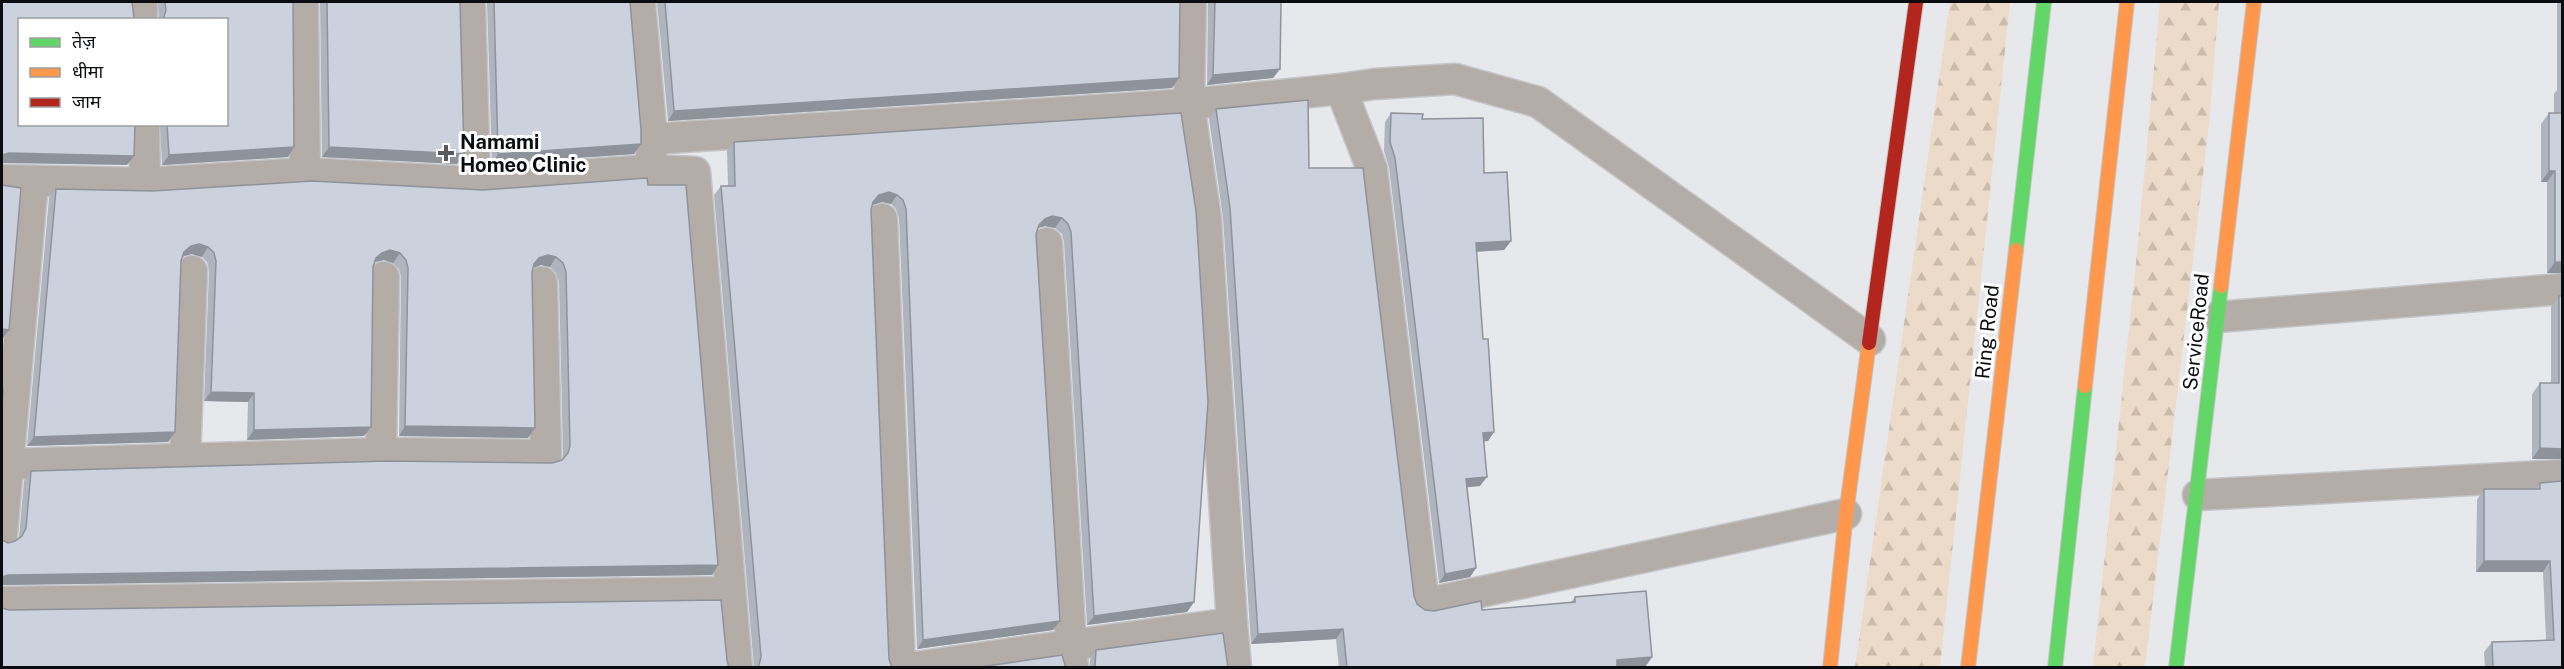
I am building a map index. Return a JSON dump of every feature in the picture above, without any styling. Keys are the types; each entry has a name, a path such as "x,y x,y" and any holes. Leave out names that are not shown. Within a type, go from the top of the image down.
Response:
{"street":[{"path":"142,2 142,18"},
{"path":"303,2 305,173"},
{"path":"470,2 475,182"},
{"path":"640,2 652,139 649,170"},
{"path":"1191,2 1189,104 1206,219 1236,668"},
{"path":"1830,668 1846,514 1916,2"},
{"name":"Ring Road","path":"1968,668 2044,2"},
{"path":"2055,668 2127,2"},
{"name":"ServiceRoad","path":"2176,668 2254,2"},
{"path":"652,139 1189,104 1374,84 1455,79 1539,102 1870,340"},
{"path":"1341,89 1372,169 1424,604 1846,514"},
{"path":"144,126 146,183"},
{"path":"2,180 146,183 305,173 475,182 649,170 695,172 737,668"},
{"path":"2,535 33,181"},
{"path":"882,219 900,668"},
{"path":"1047,243 1072,656"},
{"path":"185,459 192,271"},
{"path":"381,453 384,277"},
{"path":"8,464 381,453 546,455 542,282"},
{"path":"2218,317 2562,290"},
{"path":"2198,495 2562,475"},
{"path":"2,602 730,592"},
{"path":"908,668 1072,656 1232,623"}],"green space":[{"path":"1950,2 2010,2 1940,667 1855,667"},
{"path":"2160,2 2219,2 2209,124 2145,667 2093,667 2137,253"}],"building":[{"path":"2,2 132,2 134,18 18,18 18,126 135,126 134,156 9,153 2,155"},
{"path":"165,2 293,2 294,147 169,155 167,126 228,126 228,18 164,18"},
{"path":"327,2 460,2 464,154 329,147"},
{"path":"494,2 630,2 641,144 498,154"},
{"path":"665,2 1180,2 1179,78 674,111"},
{"path":"1215,2 1281,2 1280,69 1213,75"},
{"path":"1308,100 1309,168 1363,168 1414,596 1417,604 1425,610 1434,611 1481,601 1482,610 1575,602 1575,597 1646,591 1652,657 1617,660 1617,668 1347,668 1343,629 1258,634 1230,208 1216,109"},
{"path":"1181,113 1196,211 1208,402 1194,602 1094,616 1071,232 1068,224 1062,218 1052,216 1039,225 1036,234 1060,621 923,640 906,209 903,200 889,192 879,195 873,202 871,210 889,659 892,668 758,668 761,657 721,186 735,186 734,142"},
{"path":"1391,113 1423,114 1422,119 1483,118 1484,173 1507,172 1511,241 1476,243 1483,339 1488,339 1494,432 1483,433 1487,477 1466,479 1476,568 1445,574 1395,158 1390,142"},
{"path":"2549,113 2562,113 2562,262 2555,262 2555,171 2549,171"},
{"path":"647,178 648,185 686,185 718,565 8,575 2,577 2,540 8,543 15,541 22,536 26,528 31,471 388,461 552,463 562,460 570,446 566,272 563,263 556,257 548,255 539,258 532,272 535,428 405,426 408,268 406,260 400,253 390,250 376,258 373,267 371,427 254,430 254,393 211,392 216,261 214,253 208,247 199,244 191,246 184,252 181,261 175,432 34,437 56,189 153,191 312,181 483,190"},
{"path":"2,185 21,188 9,330 2,329"},
{"path":"2559,296 2562,296 2562,449 2540,448 2540,383 2559,383"},
{"path":"2562,481 2562,668 2493,668 2492,642 2554,640 2550,561 2484,561 2484,489 2540,489 2540,483"},
{"path":"721,600 729,668 2,668 2,608 9,610"},
{"path":"1223,633 1228,668 1094,668 1096,650"},
{"path":"1062,655 1066,668 974,668"}],"traffic: fast":[{"path":"2016,250 2044,2"},
{"path":"2176,668 2221,286"},
{"path":"2055,668 2085,386"}],"traffic: slow":[{"path":"2085,386 2127,2"},
{"path":"2221,286 2254,2"},
{"path":"1968,668 2016,250"},
{"path":"1830,668 1846,514 1869,343"}],"traffic: jam":[{"path":"1869,343 1916,2"}],"place":[{"name":"Namami Homeo Clinic","path":"446,153"}]}
